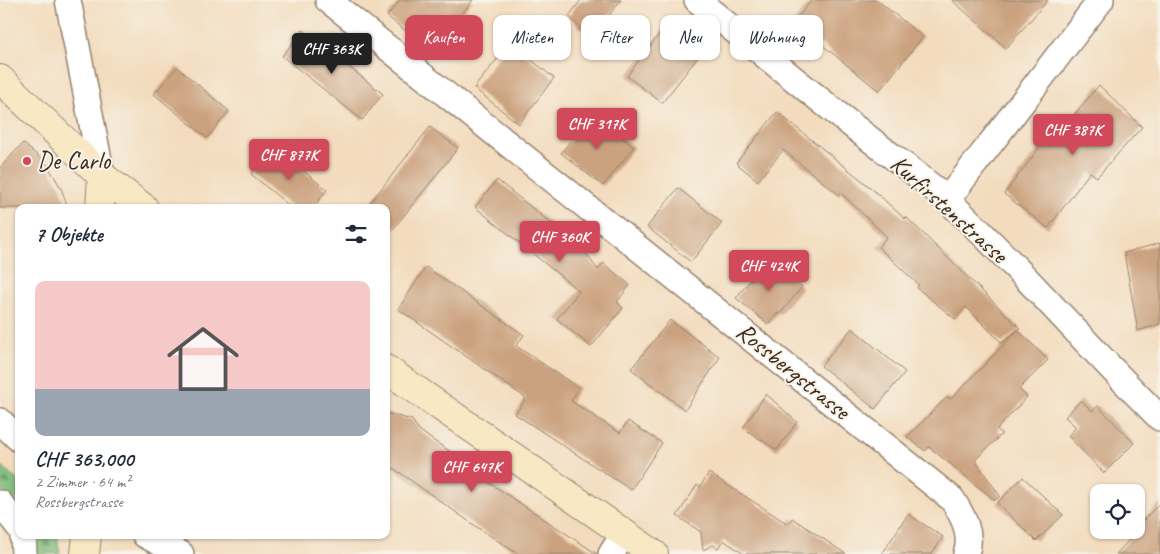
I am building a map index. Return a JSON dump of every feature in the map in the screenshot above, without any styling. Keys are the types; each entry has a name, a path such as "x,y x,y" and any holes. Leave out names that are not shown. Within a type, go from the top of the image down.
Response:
{"street":[{"path":"68,0 102,176 100,204"},
{"name":"Rossbergstrasse","path":"328,0 952,499 967,529 970,544 966,554"},
{"name":"Kurfirstenstrasse","path":"697,0 872,142 920,176 947,200 1076,330 1099,358 1160,418"},
{"path":"947,200 1101,0"},
{"path":"0,79 102,176 139,204"},
{"path":"390,372 617,544 654,554"},
{"path":"0,422 15,436"},
{"path":"0,503 15,522"},
{"path":"23,539 24,554"},
{"path":"85,554 87,539"},
{"path":"153,539 181,554"}],"green space":[{"path":"0,464 15,478 15,506 0,488"},
{"path":"33,539 58,539 60,554 35,554"}],"building":[{"path":"400,0 473,0 461,15 405,15 405,30 387,16"},
{"path":"581,0 621,0 609,15 581,15 581,28 570,15"},
{"path":"812,0 877,0 923,37 879,91 823,46 823,15 800,15"},
{"path":"952,0 1048,0 1006,48"},
{"path":"303,30 383,94 362,120 282,56"},
{"path":"660,33 660,60 696,60 662,103 627,76 639,60 650,60 650,46"},
{"path":"496,60 531,60 554,78 519,124 474,88"},
{"path":"177,67 229,111 207,138 154,94"},
{"path":"1099,85 1142,127 1097,177 1090,172 1048,228 1004,194 1056,126 1062,129"},
{"path":"777,112 870,187 905,219 906,217 1020,328 1002,343 966,307 955,319 917,288 919,285 878,247 887,237 841,193 839,195 783,150 758,181 736,163"},
{"path":"591,114 634,147 603,186 561,153"},
{"path":"430,127 458,148 390,233 390,204 369,204"},
{"path":"23,143 46,163 61,188 67,204 15,204 15,208 0,208 0,168"},
{"path":"274,147 327,190 316,204 287,204 251,174"},
{"path":"497,180 567,236 575,238 598,270 603,263 630,285 617,302 623,308 591,347 557,319 579,291 475,207"},
{"path":"678,188 722,223 691,262 647,227"},
{"path":"1160,243 1160,324 1138,331 1124,253"},
{"path":"767,259 802,287 780,314 778,313 768,324 736,298"},
{"path":"426,267 524,335 516,346 579,388 571,401 620,433 628,421 662,443 631,490 515,414 526,398 398,309"},
{"path":"670,320 720,357 685,410 631,369"},
{"path":"852,328 905,372 875,409 821,366"},
{"path":"1018,330 1048,360 1019,389 1027,397 997,429 1002,434 975,460 1000,496 995,500 929,447 925,451 907,437 947,397 951,399"},
{"path":"766,394 797,422 777,450 743,428"},
{"path":"1081,400 1092,411 1098,406 1134,443 1104,473 1068,436 1076,427 1065,417"},
{"path":"390,414 412,420 419,430 476,468 473,472 597,554 518,554 390,466"},
{"path":"709,473 788,524 792,518 846,554 744,554 723,540 718,548 713,545 703,550 701,532 677,516 697,485 700,487"},
{"path":"1023,477 1063,515 1036,541 997,503"},
{"path":"1160,503 1160,554 1116,554 1128,539 1145,539 1145,518"},
{"path":"908,514 943,537 932,554 882,554"}],"place":[{"name":"De Carlo","path":"27,161"}]}
